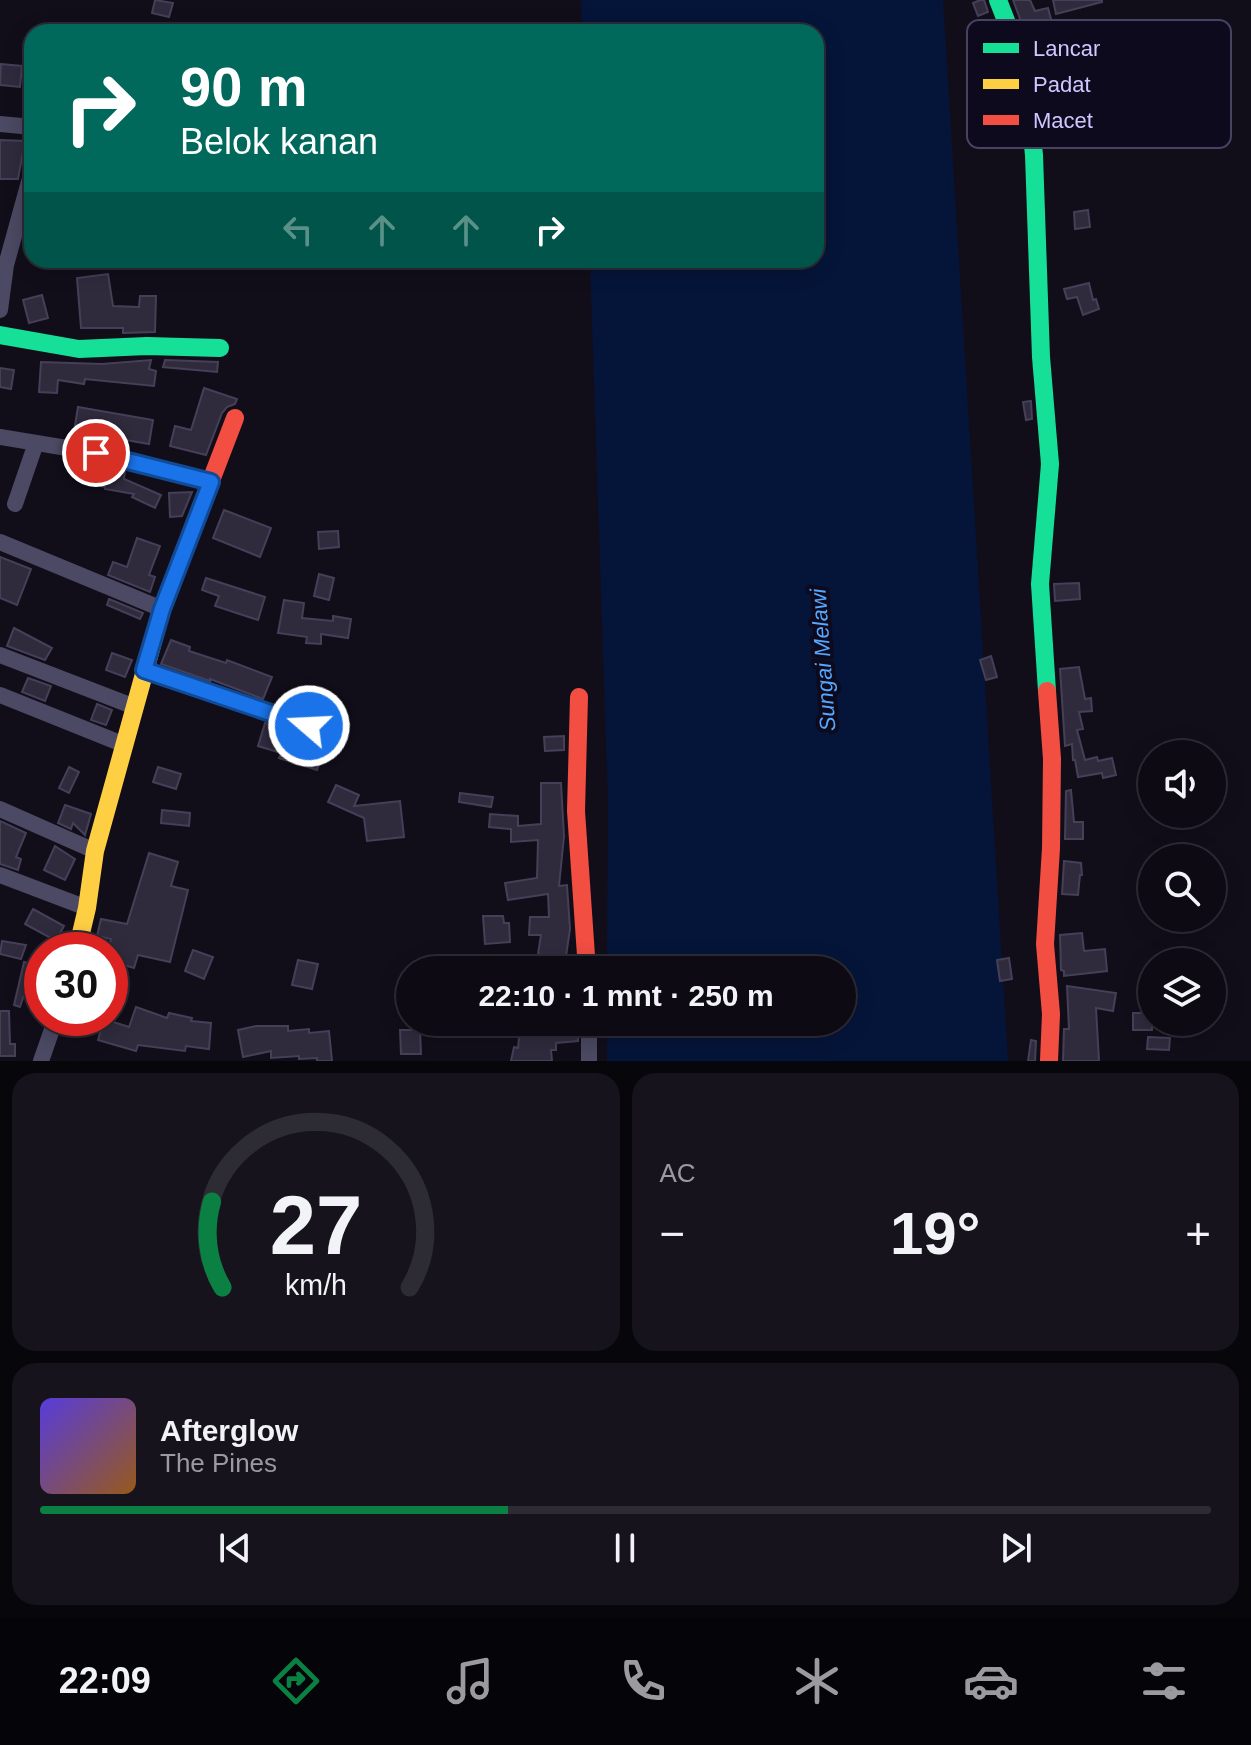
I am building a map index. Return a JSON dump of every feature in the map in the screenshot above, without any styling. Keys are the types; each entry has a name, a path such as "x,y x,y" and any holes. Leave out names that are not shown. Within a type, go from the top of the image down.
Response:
{"street":[{"path":"998,0 1006,20"},
{"path":"0,124 24,126"},
{"path":"1033,148 1041,357 1050,464 1040,584 1052,759 1045,944 1051,1014 1049,1061"},
{"path":"0,310 6,265 24,200"},
{"path":"0,335 79,349 147,346 220,348"},
{"path":"81,932 95,851 162,609 235,418"},
{"path":"0,437 115,456 211,482"},
{"path":"15,504 36,443"},
{"path":"0,542 162,609"},
{"path":"0,655 135,707"},
{"path":"144,670 309,726"},
{"path":"0,695 125,745"},
{"path":"579,697 576,811 586,956"},
{"path":"0,809 95,851"},
{"path":"0,875 87,908"},
{"path":"48,1036 38,1061 49,1061"},
{"path":"589,1036 589,1061"}],"water":[{"name":"Sungai Melawi","path":"581,0 943,0 1008,1061 607,1061 607,1036 856,1036 856,956 607,956 608,801 590,268 824,268 824,24 582,24"}],"building":[{"path":"155,0 173,3 169,17 152,13"},
{"path":"984,0 988,12 978,16 973,3"},
{"path":"1013,0 1030,0 1035,11 1048,8 1051,20 1020,20"},
{"path":"1053,0 1102,0 1102,2 1056,14"},
{"path":"1,64 22,66 20,87 0,85"},
{"path":"0,140 24,141 18,179 0,179"},
{"path":"1088,210 1090,227 1075,229 1074,212"},
{"path":"108,274 113,306 139,307 140,296 156,296 155,332 123,333 123,328 81,328 77,278"},
{"path":"1089,283 1099,309 1083,315 1077,297 1067,299 1064,289"},
{"path":"42,295 48,318 29,323 23,300"},
{"path":"151,360 149,369 156,371 154,386 85,379 84,384 58,380 57,393 39,392 41,362 102,364"},
{"path":"165,360 218,362 217,372 163,367"},
{"path":"0,368 14,370 11,389 0,387"},
{"path":"204,388 237,399 222,413 206,455 170,446 175,426 191,430"},
{"path":"1031,401 1032,419 1026,420 1023,402"},
{"path":"78,407 153,420 149,444 74,431"},
{"path":"82,462 125,470 124,479 161,495 155,508 132,497 134,494 78,480"},
{"path":"192,492 182,516 170,517 169,493"},
{"path":"224,510 271,528 260,557 213,538"},
{"path":"338,531 339,547 319,549 318,532"},
{"path":"137,538 160,546 149,575 155,577 150,592 108,575 113,562 127,567"},
{"path":"0,557 31,569 17,605 0,598"},
{"path":"319,574 334,578 329,600 314,596"},
{"path":"206,578 265,597 258,620 215,606 219,596 202,590"},
{"path":"1079,583 1080,599 1055,601 1054,584"},
{"path":"109,599 143,613 140,619 107,605"},
{"path":"284,600 304,603 302,618 333,621 333,616 351,619 348,638 321,634 321,644 306,643 307,637 278,633"},
{"path":"14,628 52,648 45,660 7,646"},
{"path":"171,640 190,647 189,651 226,663 227,660 272,677 263,699 161,664"},
{"path":"112,653 132,660 125,677 106,670"},
{"path":"991,656 997,677 986,680 980,660"},
{"path":"1079,667 1085,699 1091,698 1092,711 1079,712 1083,729 1077,730 1085,760 1112,758 1116,775 1103,778 1102,773 1078,777 1072,744 1065,746 1060,669"},
{"path":"28,678 51,686 45,701 22,692"},
{"path":"97,704 112,710 106,725 91,720"},
{"path":"265,723 326,742 317,770 279,758 281,753 258,746"},
{"path":"564,736 564,750 545,751 544,737"},
{"path":"69,767 79,772 69,793 59,788"},
{"path":"158,767 181,774 176,789 153,782"},
{"path":"541,783 561,783 564,836 559,886 567,885 570,929 566,956 538,954 541,935 529,935 530,917 549,917 548,894 508,900 505,883 537,878 538,840 511,842 511,829 489,827 490,814 518,816 518,826 541,824"},
{"path":"336,785 359,795 354,806 400,801 404,837 367,841 364,818 328,802"},
{"path":"1071,790 1074,822 1083,822 1083,839 1065,839 1066,791"},
{"path":"460,793 493,797 491,807 459,802"},
{"path":"65,805 91,814 85,835 73,823 71,829 58,823"},
{"path":"162,810 190,813 189,826 161,823"},
{"path":"0,821 26,833 16,857 21,859 18,870 0,864"},
{"path":"55,846 75,859 65,880 44,870"},
{"path":"149,853 178,862 171,886 188,890 170,962 138,955 134,968 128,966 128,932 98,932 101,919 127,924"},
{"path":"1064,861 1081,863 1078,895 1062,894"},
{"path":"33,909 64,926 61,932 40,932 25,924"},
{"path":"483,916 503,916 504,923 509,923 510,942 485,944"},
{"path":"1082,933 1084,951 1105,949 1107,971 1064,976 1061,970 1060,935"},
{"path":"2,941 24,945 21,959 0,954"},
{"path":"193,950 213,957 204,979 185,971"},
{"path":"1009,958 1012,979 1000,981 997,960"},
{"path":"298,960 318,964 312,989 292,985"},
{"path":"24,962 24,995 20,1007 14,1005"},
{"path":"1067,986 1116,993 1113,1011 1096,1008 1099,1061 1063,1061 1064,1029 1069,1029"},
{"path":"136,1007 167,1018 169,1013 192,1018 191,1021 211,1023 209,1049 186,1046 185,1051 138,1045 136,1051 98,1040 99,1036 128,1036"},
{"path":"0,1011 9,1011 10,1044 15,1044 15,1056 0,1056"},
{"path":"1133,1013 1138,1013 1138,1030 1133,1030"},
{"path":"256,1026 288,1026 288,1031 309,1029 309,1033 329,1031 332,1061 299,1059 299,1056 271,1058 271,1051 243,1057 238,1030"},
{"path":"400,1036 420,1036 421,1054 401,1054"},
{"path":"519,1036 578,1036 578,1041 556,1043 556,1050 551,1050 552,1061 511,1061 514,1047 518,1048"},
{"path":"1148,1037 1170,1038 1169,1050 1147,1049"},
{"path":"1031,1040 1036,1041 1035,1061 1028,1061"}],"traffic: fast":[{"path":"998,0 1006,20"},
{"path":"1033,148 1041,357 1050,464 1040,584 1047,691"},
{"path":"0,335 79,349 147,346 220,348"}],"traffic: slow":[{"path":"81,932 95,851 162,609 187,543"}],"traffic: jam":[{"path":"187,543 235,418"},
{"path":"1047,691 1052,759 1045,944 1051,1014 1049,1061"},
{"path":"579,697 576,811 586,956"}],"route":[{"path":"96,453 211,482 162,609 144,670 309,726"}]}
